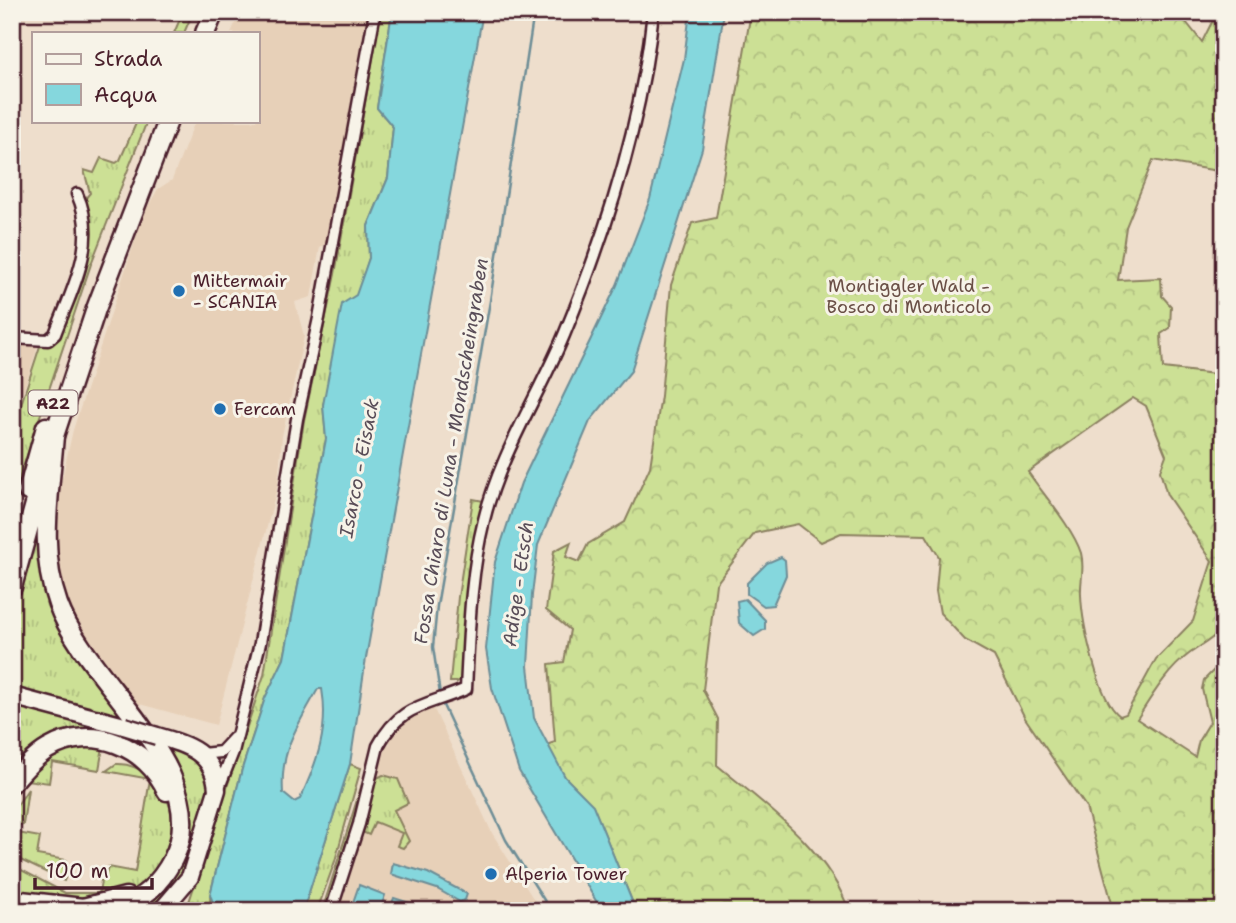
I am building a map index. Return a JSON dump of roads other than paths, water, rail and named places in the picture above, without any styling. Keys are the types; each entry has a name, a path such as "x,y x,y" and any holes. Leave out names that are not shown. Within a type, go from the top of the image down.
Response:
{"highway":[{"path":"193,32 202,12"},
{"path":"205,32 214,12"},
{"name":"A22","path":"12,545 63,371 156,122"},
{"name":"A22","path":"12,587 54,435 131,211 168,122"},
{"path":"54,435 46,547 57,602 80,649 157,747 173,776 181,802 183,826 180,846 161,881 146,895 115,911"},
{"path":"12,783 48,749 80,738 107,740 132,750 156,772 169,796 174,825 163,863 147,883 120,900 83,908 12,900"},
{"path":"12,909 24,911"}],"main road":[{"path":"15,696 184,744 202,754 217,778 218,790 190,877 161,911"}],"street":[{"path":"218,790 224,779 260,643 297,419 319,318 375,12"},
{"path":"331,911 359,824 378,746 400,716 466,689 472,585 484,519 503,462 563,337 614,193 642,77 653,12"},
{"path":"12,338 48,340 55,334 85,252 83,206 78,194"},
{"path":"202,754 221,752 235,738"}],"water":[{"name":"Isarco - Eisack","path":"392,12 483,12 366,658 350,764 303,911 211,911 213,902 210,895 242,769 265,698 284,659 326,439 323,405 342,304 356,295 369,258 368,226 388,178 393,127 377,108","holes":["318,689 322,689 324,718 320,746 300,799 294,802 283,793 287,751 303,715"]},
{"name":"Adige - Etsch","path":"690,12 724,12 702,149 631,371 590,421 538,545 532,595 528,666 534,718 565,777 593,805 636,911 602,911 519,771 492,688 486,649 495,562 521,483 617,285 650,199 684,59"},
{"path":"781,557 785,560 786,575 773,605 764,606 747,594 747,583 767,563"},
{"path":"745,599 765,620 765,629 754,636 739,623 737,601"},
{"path":"393,863 428,873 467,894 465,900 460,902 437,889 391,874"},
{"path":"359,885 385,895 380,911 350,911"},
{"path":"394,898 419,906 418,911 389,911"}],"waterway":[{"name":"Fossa Chiaro di Luna - Mondscheingraben","path":"440,694 433,647 437,606 490,301 534,12"},
{"name":"Fossa Chiaro di Luna - Mondscheingraben","path":"441,701 506,840 551,911"}],"place":[{"name":"Mittermair - SCANIA","path":"179,291"},
{"name":"Fercam","path":"220,409"},
{"name":"Alperia Tower","path":"491,874"}],"park label":[{"name":"Montiggler Wald - Bosco di Monticolo","path":"909,296"}]}
